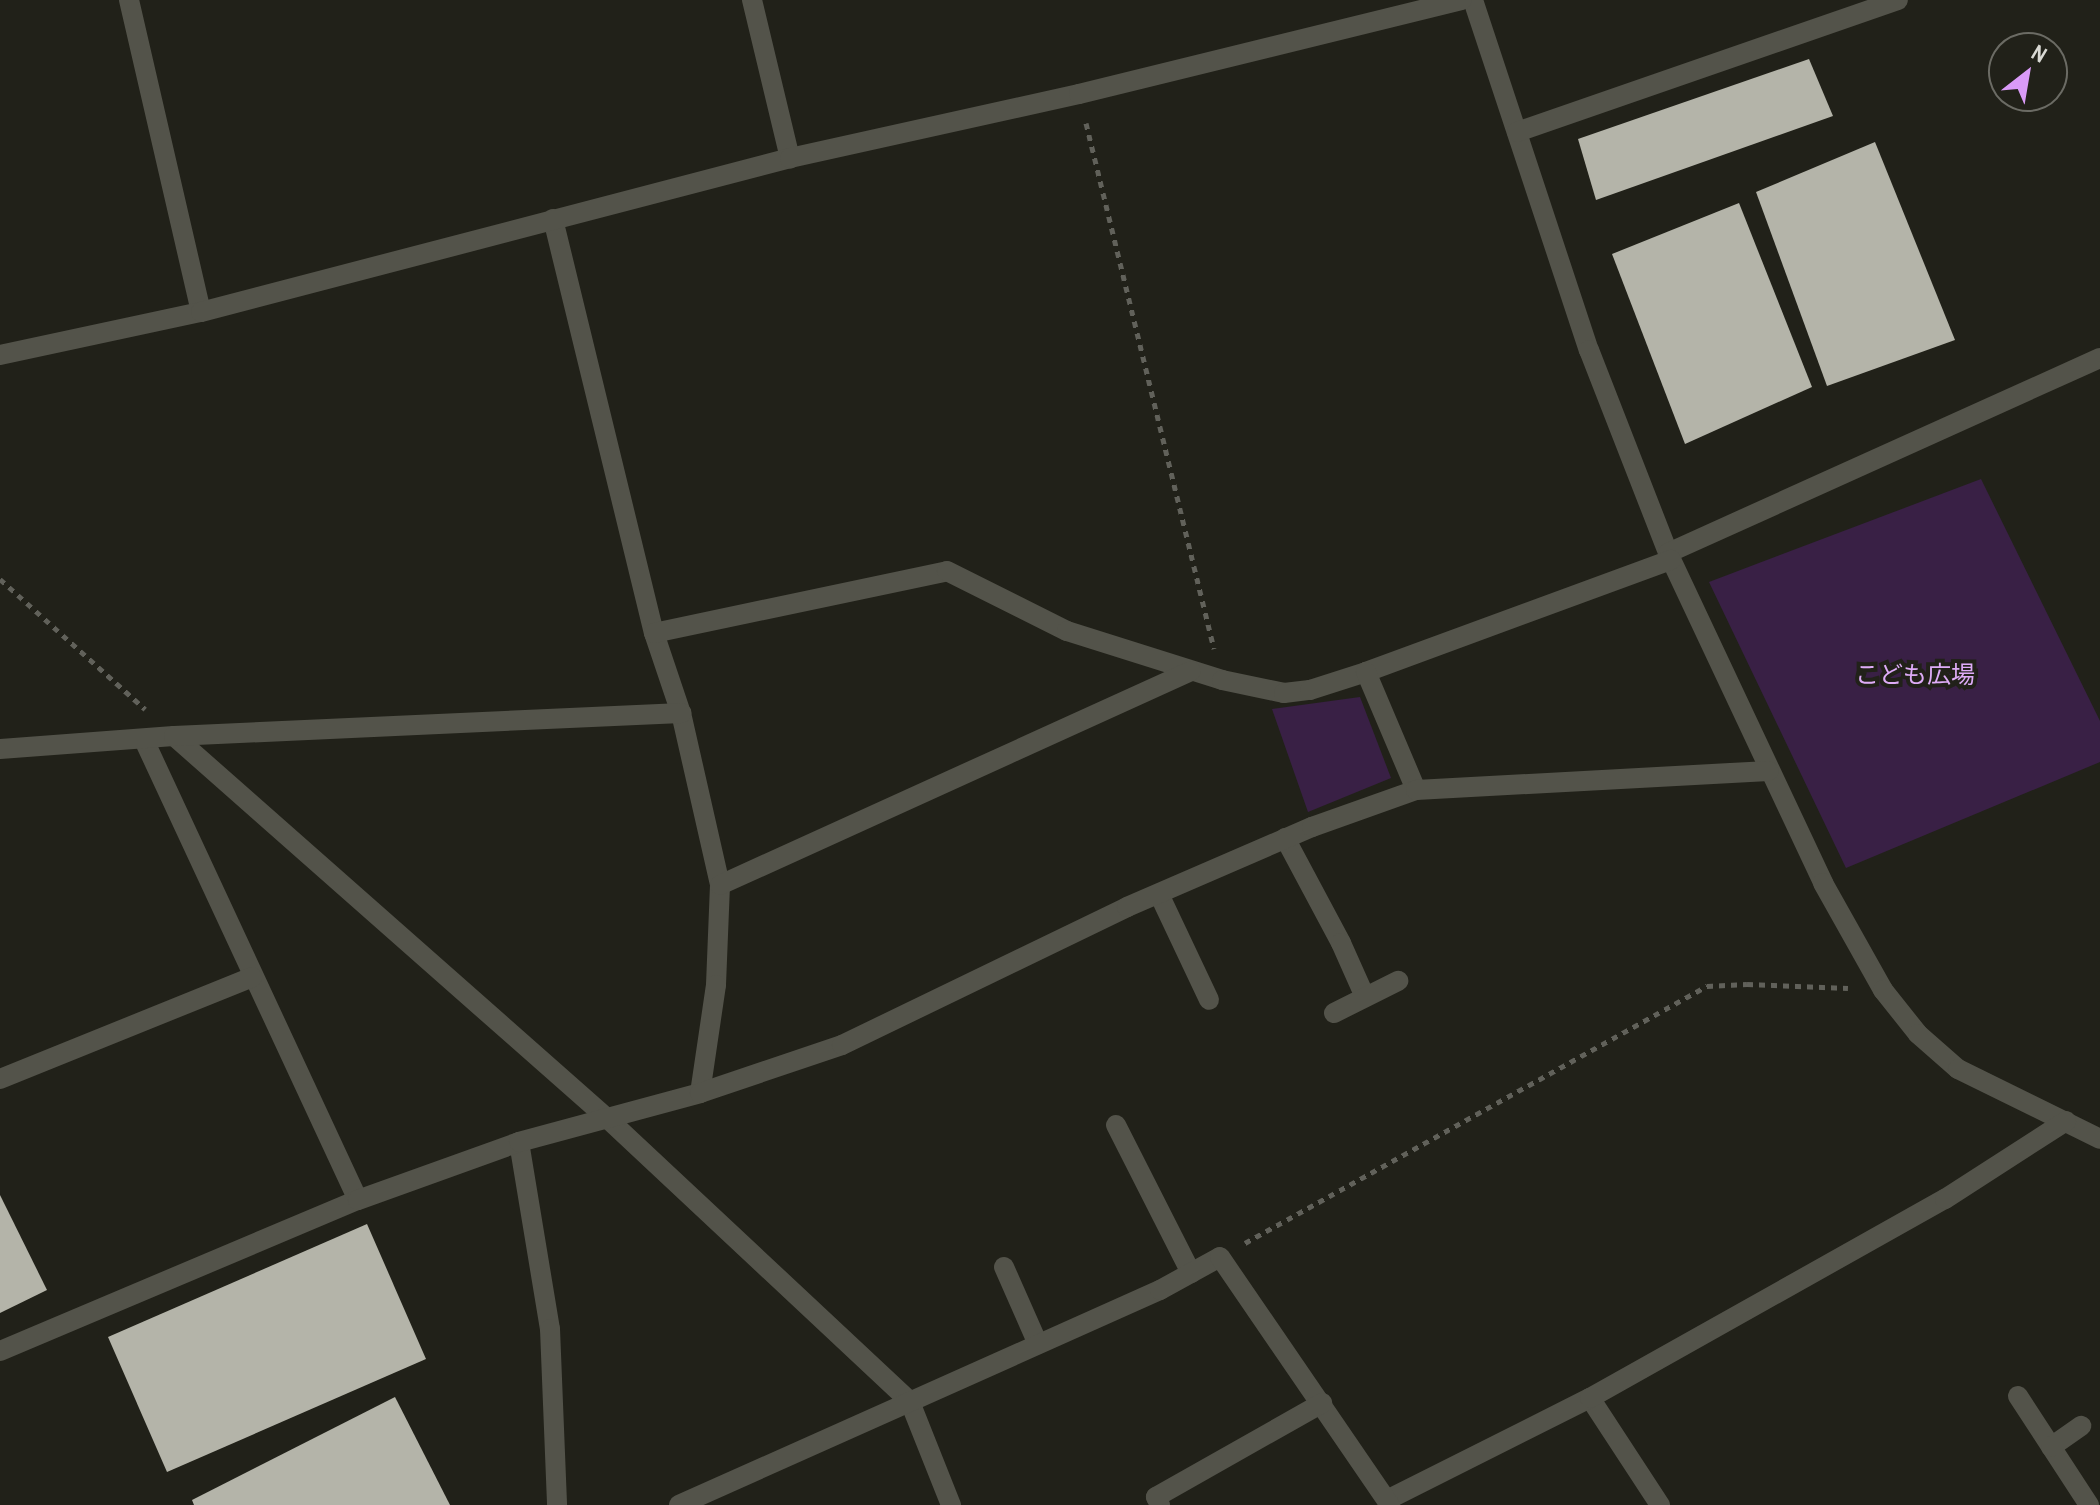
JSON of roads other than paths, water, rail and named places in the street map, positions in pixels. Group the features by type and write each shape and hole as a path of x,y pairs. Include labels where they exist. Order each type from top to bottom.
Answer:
{"street":[{"path":"129,0 201,312"},
{"path":"752,0 790,158"},
{"path":"0,355 201,312 790,158 1079,94 1462,0"},
{"path":"1473,0 1589,350 1670,556 1823,883 1883,990 1918,1034 1958,1069 2066,1121 2095,1130"},
{"path":"1517,132 1898,0"},
{"path":"553,219 654,633 681,713 720,885 716,985 700,1093"},
{"path":"654,633 947,571 1067,631 1222,680 1284,693 1310,690 1366,672 1670,556 2100,358"},
{"path":"720,885 1191,671"},
{"path":"1366,672 1416,790"},
{"path":"0,749 174,736 681,713"},
{"path":"174,736 608,1119 910,1402 951,1505"},
{"path":"144,740 358,1200"},
{"path":"0,1351 358,1200 519,1142 700,1093 842,1045 1159,894 1285,838 1416,790 1768,771"},
{"path":"1285,838 1341,943 1365,997"},
{"path":"1159,894 1209,1000"},
{"path":"0,1079 252,977"},
{"path":"1334,1013 1398,981"},
{"path":"692,1502 1220,1257 1388,1502 1590,1398 1945,1199 2066,1121"},
{"path":"1116,1125 1191,1273"},
{"path":"519,1142 550,1329 557,1505"},
{"path":"1004,1267 1038,1344"},
{"path":"2018,1396 2089,1505"},
{"path":"1590,1398 1660,1505"},
{"path":"1160,1505 1156,1497 1322,1403"},
{"path":"2051,1447 2081,1426"}],"park label":[{"name":"こども広場","path":"1915,675"}]}
